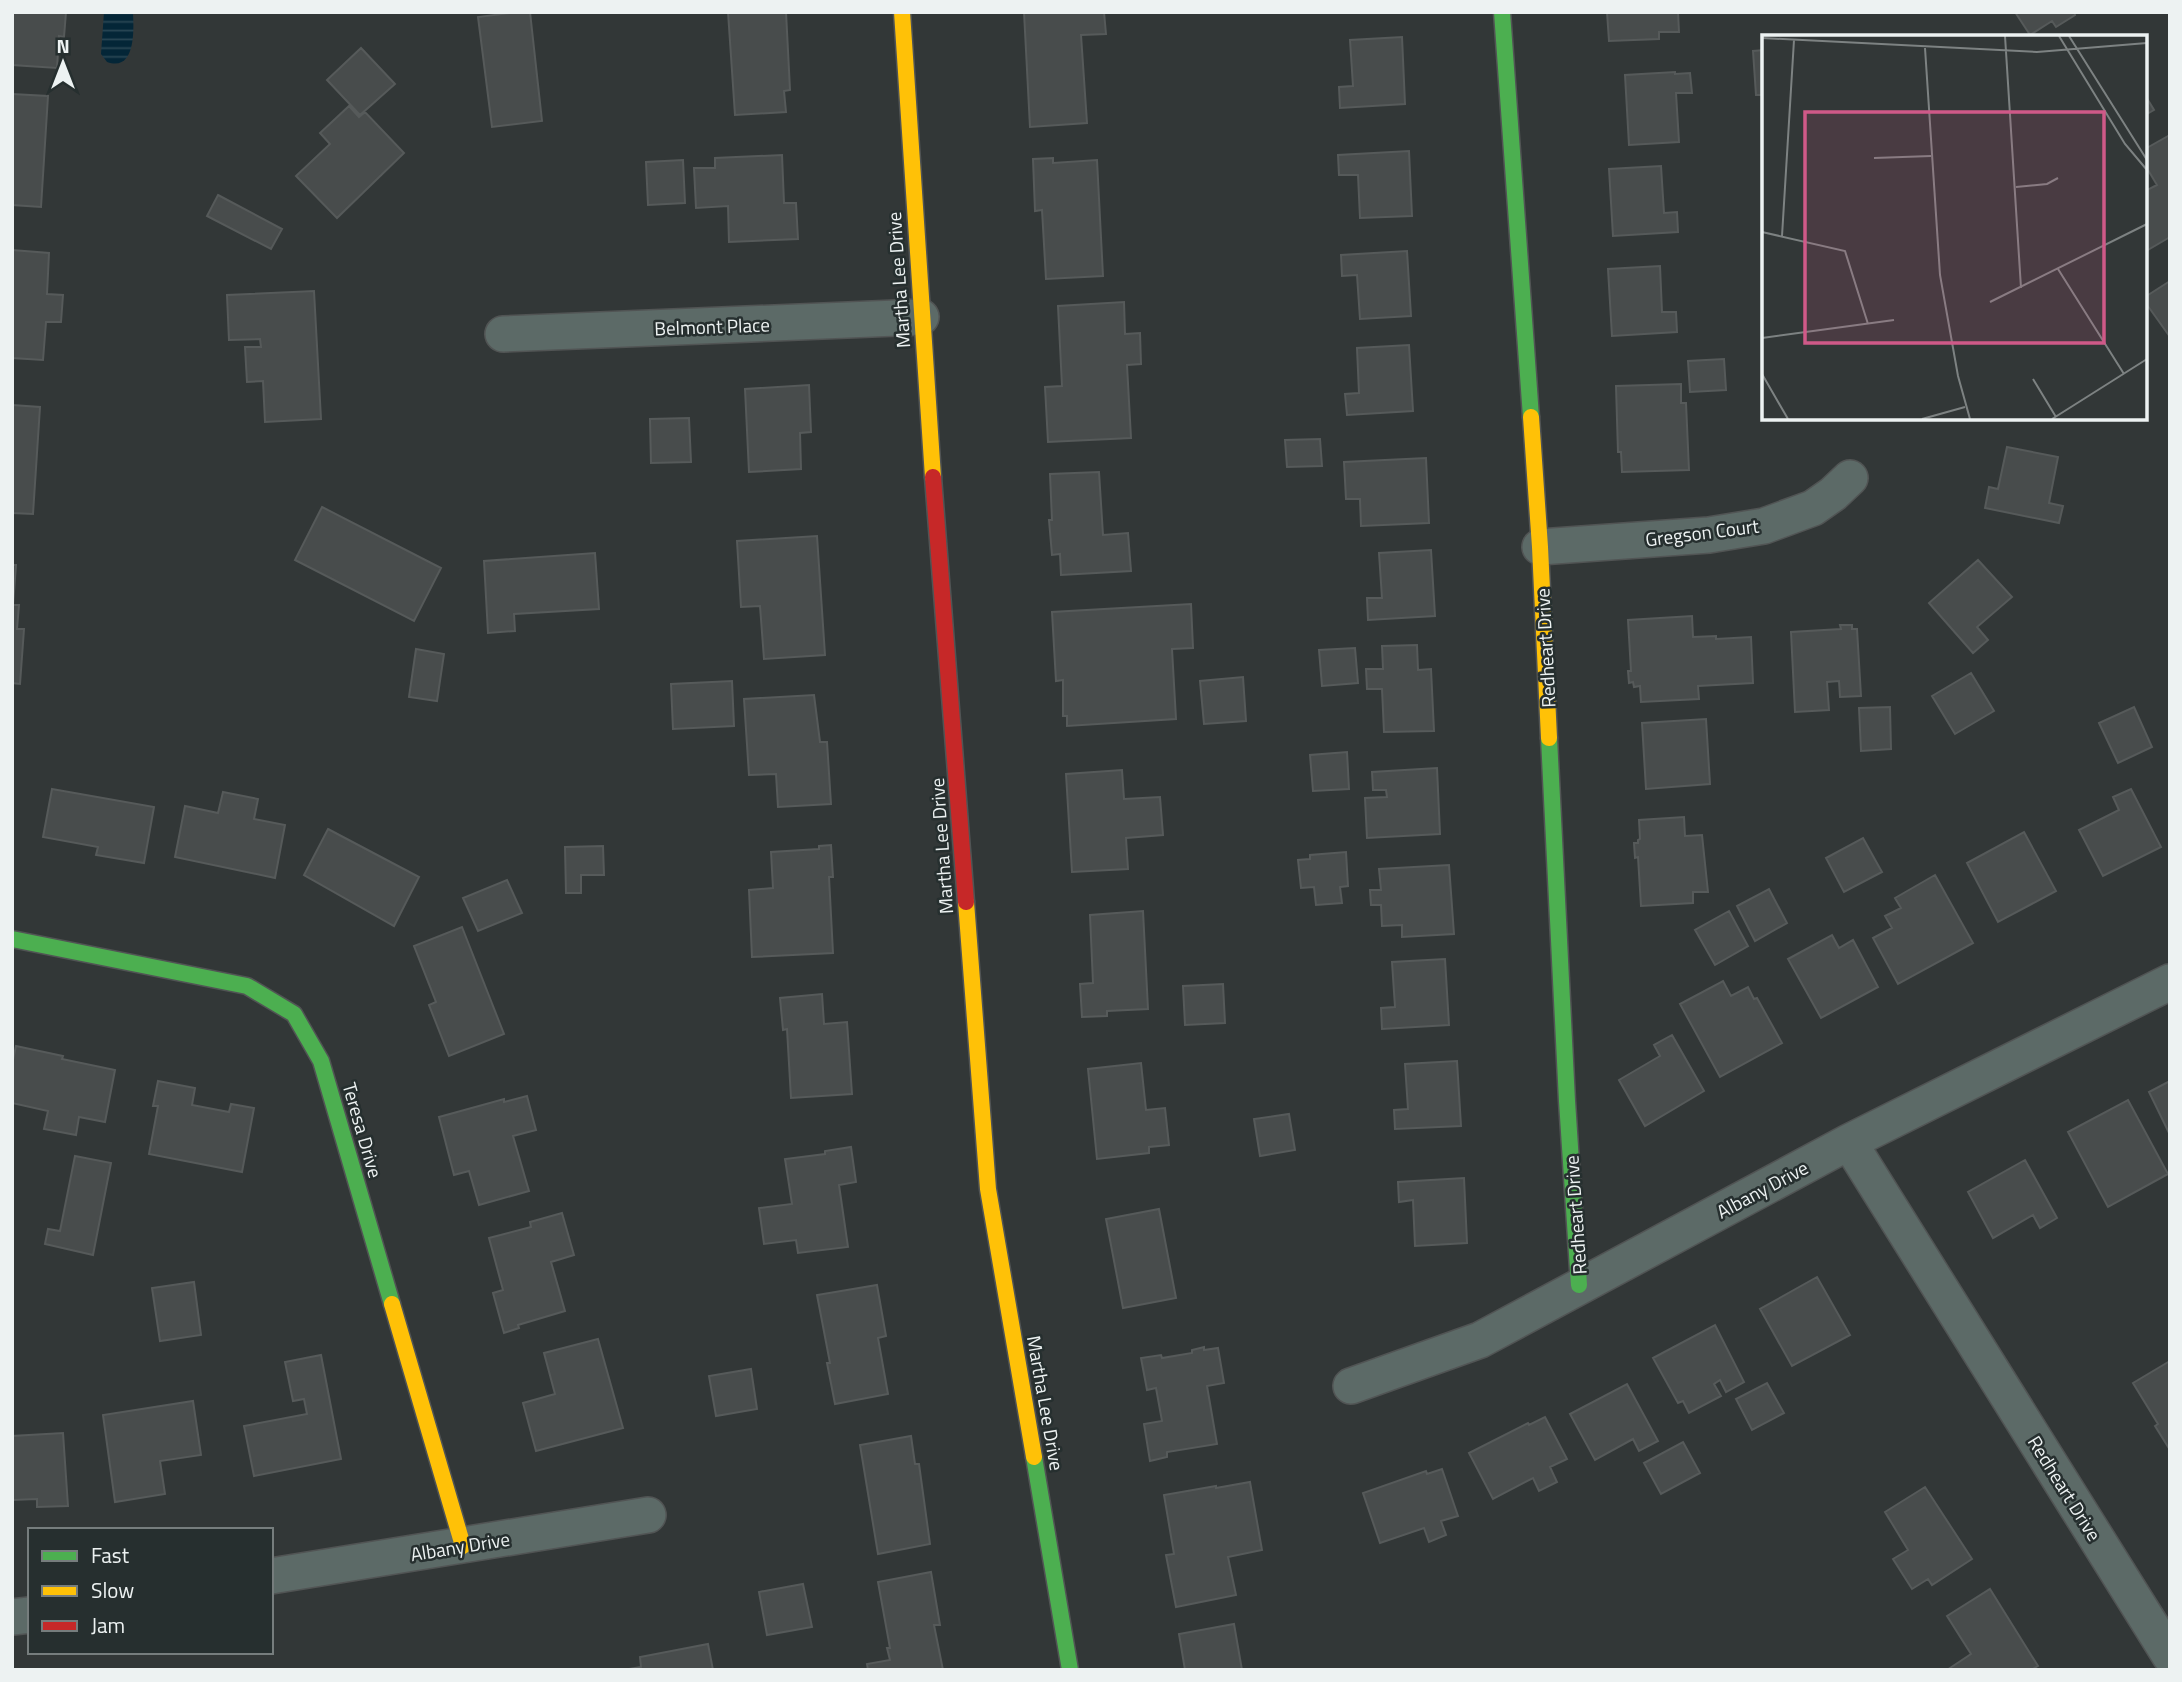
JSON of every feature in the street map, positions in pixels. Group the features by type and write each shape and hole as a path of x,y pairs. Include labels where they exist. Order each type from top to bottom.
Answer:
{"street":[{"name":"Martha Lee Drive","path":"902,12 921,317 988,1189 1070,1670"},
{"name":"Redheart Drive","path":"1502,12 1540,547 1567,1101 1579,1285"},
{"name":"Belmont Place","path":"503,334 921,317"},
{"name":"Gregson Court","path":"1540,547 1709,535 1764,526 1813,508 1850,478"},
{"name":"Teresa Drive","path":"12,939 247,986 294,1014 321,1061 463,1546"},
{"name":"Albany Drive","path":"1351,1386 1480,1340 1849,1142 2170,982"},
{"name":"Redheart Drive","path":"1849,1142 2170,1656"},
{"name":"Albany Drive","path":"273,1576 648,1515"}],"water":[{"path":"104,12 133,14 131,48 128,56 116,64 107,62 101,54"}],"building":[{"path":"12,12 66,12 64,37 59,36 57,68 12,65"},
{"path":"530,12 542,121 492,127 478,17"},
{"path":"728,12 786,12 790,90 784,91 786,112 735,115"},
{"path":"1024,12 1104,12 1106,34 1081,35 1087,123 1030,127"},
{"path":"1607,12 1678,12 1679,32 1659,32 1659,39 1609,41"},
{"path":"2015,12 2074,12 2075,15 2056,27 2052,21 2030,35"},
{"path":"1402,37 1405,104 1340,108 1339,87 1353,86 1350,40"},
{"path":"361,48 395,84 360,115 327,80"},
{"path":"1762,50 1762,95 1756,95 1753,51"},
{"path":"1690,73 1692,93 1676,93 1679,142 1629,145 1625,75"},
{"path":"12,94 48,96 41,207 12,205"},
{"path":"2147,98 2154,110 2147,114"},
{"path":"349,106 359,117 365,112 404,153 337,218 296,176 330,144 320,133"},
{"path":"2170,135 2170,237 2147,250 2147,190 2157,185 2147,168 2147,148"},
{"path":"1409,151 1412,216 1360,218 1358,175 1339,175 1338,155"},
{"path":"782,155 784,203 796,203 798,239 729,242 728,206 696,208 694,168 715,168 715,158"},
{"path":"1053,158 1053,163 1097,160 1103,276 1046,279 1042,210 1035,211 1033,159"},
{"path":"683,160 685,203 648,205 646,162"},
{"path":"1661,166 1664,213 1677,212 1678,232 1613,236 1609,169"},
{"path":"218,195 282,229 271,249 207,216"},
{"path":"12,250 49,253 47,294 63,295 61,322 46,322 43,360 12,358"},
{"path":"1407,251 1411,316 1360,319 1357,275 1342,276 1341,255"},
{"path":"1660,266 1662,312 1676,312 1677,332 1612,336 1608,269"},
{"path":"2170,281 2170,337 2147,305 2147,296"},
{"path":"314,291 321,419 265,422 263,381 247,382 245,347 261,347 260,339 229,340 227,295"},
{"path":"1124,302 1125,334 1140,333 1141,364 1127,365 1131,438 1048,442 1045,387 1062,386 1058,306"},
{"path":"1409,345 1413,411 1347,415 1345,394 1359,393 1357,348"},
{"path":"1724,359 1726,390 1690,392 1688,361"},
{"path":"1681,384 1681,403 1686,403 1689,470 1622,472 1621,452 1618,452 1616,386"},
{"path":"809,385 811,432 800,433 801,469 749,472 745,389"},
{"path":"12,405 40,407 33,514 12,513"},
{"path":"689,418 691,462 651,463 650,419"},
{"path":"1320,439 1322,466 1287,467 1285,440"},
{"path":"2007,447 2058,457 2049,503 2063,506 2059,523 1985,508 1989,487 1998,489"},
{"path":"1426,458 1429,523 1361,526 1360,499 1346,499 1344,462"},
{"path":"1099,472 1103,535 1128,533 1131,571 1061,575 1060,554 1052,555 1049,520 1052,520 1050,474"},
{"path":"322,507 441,568 414,621 295,560"},
{"path":"817,536 825,655 764,659 760,606 741,607 737,541"},
{"path":"1431,550 1435,616 1368,620 1367,598 1382,598 1379,553"},
{"path":"595,553 599,609 514,614 515,631 488,633 484,561"},
{"path":"1978,560 2012,597 1977,627 1988,640 1973,653 1929,603"},
{"path":"12,565 16,565 13,605 19,605 17,629 24,629 20,684 12,683"},
{"path":"1191,604 1193,648 1172,649 1176,719 1067,726 1067,716 1063,716 1063,680 1056,681 1052,612"},
{"path":"1692,616 1693,637 1751,637 1753,683 1698,686 1699,699 1641,702 1640,686 1634,687 1633,682 1629,683 1628,671 1631,671 1628,620"},
{"path":"1840,625 1852,625 1852,629 1857,629 1861,696 1840,697 1839,681 1827,682 1829,710 1795,712 1791,632 1841,629"},
{"path":"1417,645 1418,670 1431,669 1434,731 1384,732 1382,689 1367,689 1366,669 1383,669 1382,646"},
{"path":"1355,648 1358,683 1322,686 1319,650"},
{"path":"416,649 444,654 437,701 409,697"},
{"path":"1971,673 1994,711 1955,734 1932,696"},
{"path":"1243,677 1246,721 1204,724 1200,681"},
{"path":"732,681 734,726 673,729 671,684"},
{"path":"814,695 820,742 827,742 831,804 778,807 776,774 749,775 744,699"},
{"path":"1890,707 1891,749 1861,751 1859,708"},
{"path":"2134,707 2152,747 2118,763 2099,723"},
{"path":"1706,719 1710,784 1646,789 1642,723"},
{"path":"1347,752 1349,789 1313,791 1310,755"},
{"path":"1437,768 1440,834 1367,838 1365,798 1387,797 1386,790 1373,790 1372,772"},
{"path":"1122,770 1124,799 1160,797 1163,835 1126,838 1128,869 1072,872 1066,774"},
{"path":"52,789 154,807 144,863 96,855 98,847 43,837"},
{"path":"2131,789 2161,847 2103,876 2079,830 2119,810 2113,797"},
{"path":"223,792 258,799 254,819 285,825 275,878 175,857 185,806 218,813"},
{"path":"1684,817 1685,836 1702,835 1708,892 1693,892 1693,903 1641,906 1638,857 1635,858 1634,843 1638,843 1640,839 1639,820"},
{"path":"328,829 419,877 394,926 304,875"},
{"path":"2024,832 2056,891 1998,922 1967,863"},
{"path":"1863,838 1882,872 1844,892 1826,858"},
{"path":"831,845 833,877 829,877 833,953 752,957 749,890 773,888 771,852 819,849 819,846"},
{"path":"603,846 604,875 581,875 581,893 566,893 565,847"},
{"path":"1346,852 1348,886 1340,887 1342,903 1316,905 1314,887 1301,888 1298,860 1310,859 1310,855"},
{"path":"1449,865 1454,934 1402,937 1402,925 1382,926 1381,905 1371,905 1370,890 1381,890 1379,869"},
{"path":"1935,875 1973,943 1898,984 1873,938 1892,928 1885,916 1901,908 1895,898"},
{"path":"507,880 522,913 478,931 463,898"},
{"path":"1769,889 1787,923 1755,941 1737,906"},
{"path":"1143,911 1148,1009 1107,1011 1107,1016 1082,1017 1080,984 1093,983 1090,915"},
{"path":"1729,911 1748,946 1715,965 1695,930"},
{"path":"462,927 504,1034 449,1056 429,1005 436,1002 414,946"},
{"path":"1832,935 1839,948 1853,940 1878,987 1821,1018 1788,959"},
{"path":"1445,959 1449,1025 1382,1029 1381,1008 1395,1007 1392,962"},
{"path":"1723,981 1731,996 1748,987 1782,1043 1720,1077 1680,1004"},
{"path":"1223,984 1225,1023 1185,1025 1183,986"},
{"path":"822,994 824,1024 847,1022 852,1094 791,1098 787,1029 783,1030 780,998"},
{"path":"1672,1035 1704,1091 1645,1126 1619,1080 1660,1056 1654,1045"},
{"path":"16,1046 115,1070 105,1122 79,1117 76,1135 44,1129 48,1111 12,1103 12,1064"},
{"path":"1457,1061 1461,1126 1395,1129 1394,1110 1408,1109 1405,1064"},
{"path":"1141,1063 1146,1110 1165,1108 1169,1145 1149,1147 1149,1153 1097,1159 1088,1069"},
{"path":"158,1081 195,1088 192,1105 229,1112 231,1104 254,1108 242,1172 149,1154 158,1106 153,1106"},
{"path":"2170,1081 2170,1135 2149,1092"},
{"path":"527,1096 536,1130 513,1136 529,1191 479,1205 469,1171 454,1175 439,1117 504,1099 504,1102"},
{"path":"2128,1100 2168,1174 2108,1207 2068,1132"},
{"path":"1289,1114 1295,1150 1260,1156 1254,1119"},
{"path":"851,1147 856,1182 839,1185 848,1247 798,1253 796,1240 764,1244 759,1208 792,1204 785,1159 825,1154 825,1151"},
{"path":"75,1156 111,1163 93,1255 45,1244 48,1229 60,1231"},
{"path":"2025,1160 2057,1218 2040,1228 2033,1215 1993,1238 1968,1192"},
{"path":"1464,1178 1467,1243 1415,1246 1413,1200 1399,1202 1398,1182"},
{"path":"1159,1209 1176,1298 1123,1308 1106,1219"},
{"path":"562,1213 574,1255 551,1262 565,1311 518,1325 519,1328 504,1333 493,1293 503,1290 489,1238 531,1227 530,1222"},
{"path":"1817,1277 1850,1335 1792,1366 1760,1309"},
{"path":"194,1282 201,1335 160,1341 152,1288"},
{"path":"877,1285 886,1336 878,1338 888,1394 835,1404 817,1295"},
{"path":"1715,1325 1744,1382 1726,1392 1720,1380 1714,1384 1721,1396 1689,1413 1683,1401 1678,1403 1653,1358"},
{"path":"598,1339 623,1428 536,1451 523,1403 555,1394 544,1353"},
{"path":"1204,1347 1204,1350 1218,1348 1224,1383 1207,1386 1217,1444 1167,1452 1167,1457 1150,1461 1144,1424 1162,1421 1156,1388 1147,1390 1141,1358 1192,1353 1192,1350"},
{"path":"321,1355 341,1459 254,1476 244,1426 307,1414 304,1399 293,1401 285,1362"},
{"path":"2170,1361 2170,1450 2133,1383"},
{"path":"751,1369 757,1409 716,1416 709,1376"},
{"path":"1767,1383 1784,1413 1752,1430 1736,1399"},
{"path":"1627,1384 1658,1441 1639,1451 1633,1439 1595,1460 1570,1414"},
{"path":"193,1401 201,1455 160,1461 165,1494 115,1502 103,1415"},
{"path":"1545,1417 1567,1459 1550,1467 1557,1482 1539,1491 1533,1478 1493,1499 1469,1453"},
{"path":"63,1433 68,1506 37,1507 37,1499 12,1500 12,1436"},
{"path":"911,1436 915,1464 919,1464 930,1544 878,1554 860,1445"},
{"path":"1683,1442 1700,1473 1661,1494 1644,1463"},
{"path":"1442,1469 1458,1516 1441,1521 1446,1535 1429,1542 1424,1528 1380,1543 1363,1493 1426,1471 1427,1474"},
{"path":"1250,1482 1262,1550 1228,1557 1236,1595 1176,1607 1166,1555 1174,1554 1164,1495"},
{"path":"1925,1487 1972,1559 1932,1585 1928,1579 1912,1589 1893,1559 1908,1550 1885,1512"},
{"path":"931,1572 940,1625 934,1625 943,1670 868,1670 867,1664 890,1660 878,1582"},
{"path":"803,1584 812,1627 767,1635 759,1592"},
{"path":"1990,1589 2038,1666 2031,1670 1947,1670 1971,1654 1947,1616"},
{"path":"1234,1624 1242,1670 1185,1670 1179,1634"},
{"path":"708,1644 713,1670 623,1670 641,1667 640,1657"}],"traffic: fast":[{"path":"1502,12 1531,417"},
{"path":"1549,738 1579,1285"},
{"path":"12,939 247,986 294,1014 321,1061 392,1304"},
{"path":"1034,1457 1070,1670"}],"traffic: slow":[{"path":"902,12 933,477"},
{"path":"1531,417 1549,738"},
{"path":"966,902 988,1189 1034,1457"},
{"path":"392,1304 463,1546"}],"traffic: jam":[{"path":"933,477 966,902"}]}
